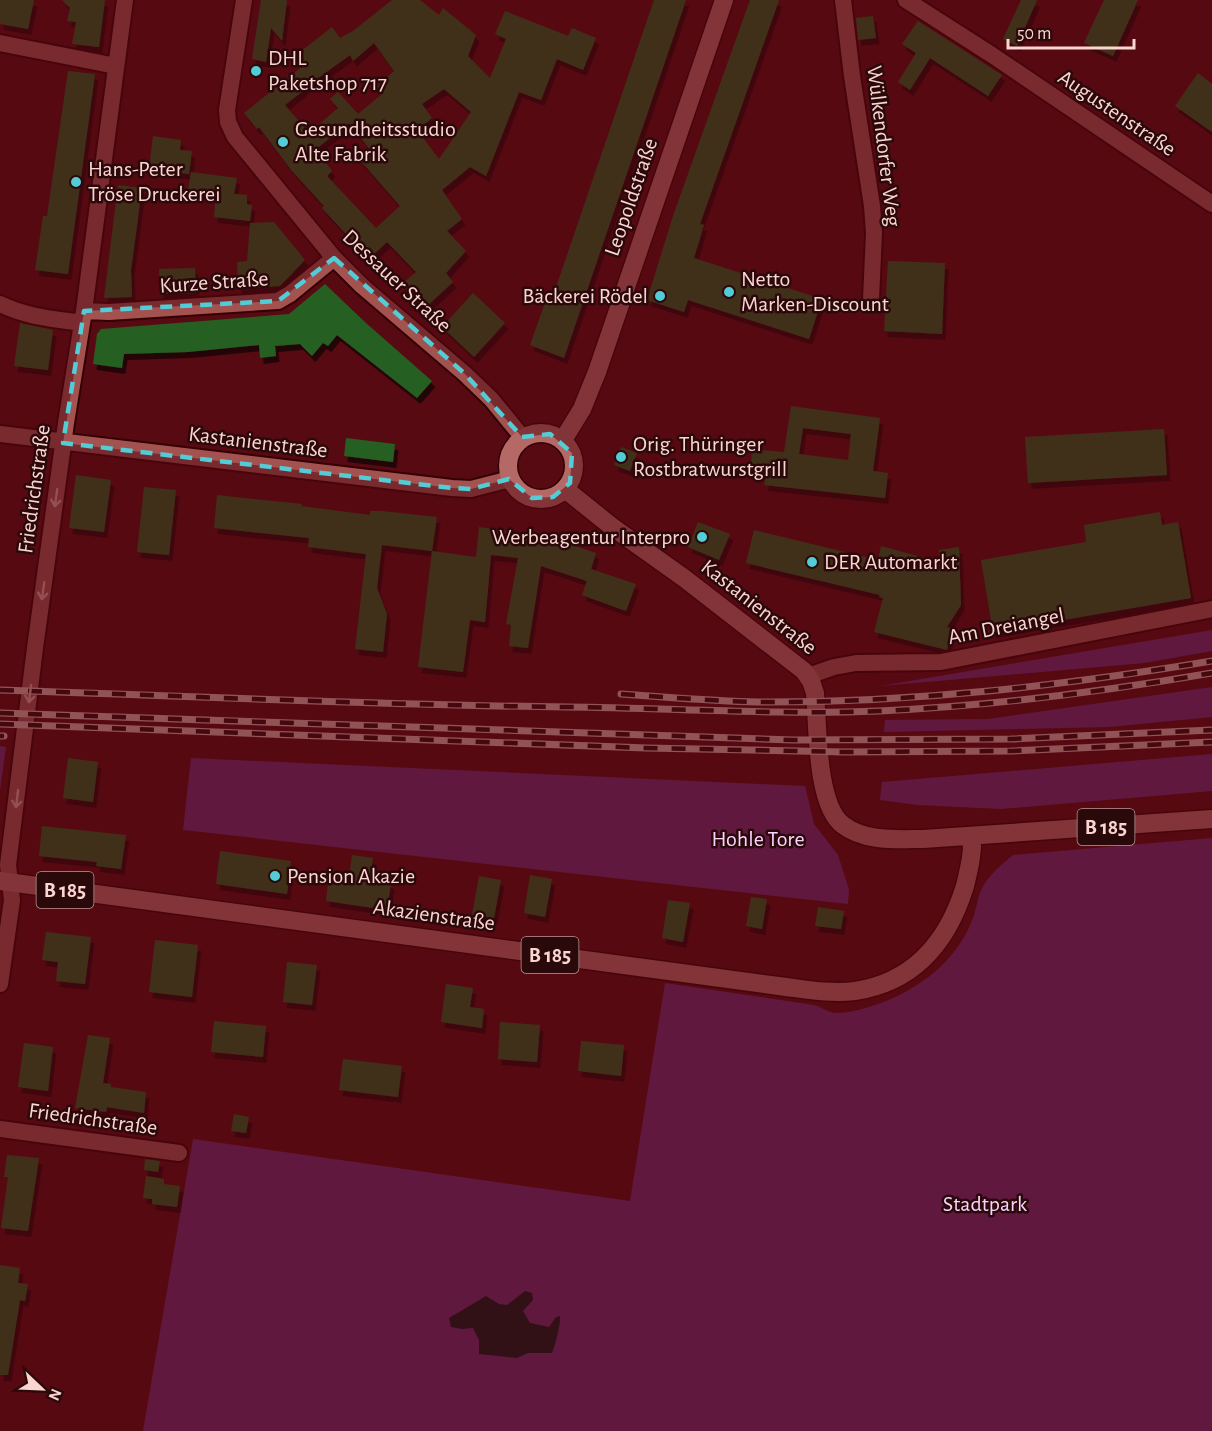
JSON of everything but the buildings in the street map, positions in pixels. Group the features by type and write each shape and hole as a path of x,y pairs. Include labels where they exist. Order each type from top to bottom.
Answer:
{"main road":[{"name":"Leopoldstraße","path":"563,440 582,410 593,382 724,0"},
{"path":"543,432 563,440 574,460 573,476 565,489 546,499 531,498 519,491 510,479 508,466 510,453 523,438 536,433 543,432"},
{"name":"Kastanienstraße","path":"565,489 610,526 684,578 790,658 808,676 815,693 825,795 836,819 855,832 876,838 916,839 972,836"},
{"name":"B 185","path":"972,836 1212,819"},
{"name":"Akazienstraße","path":"5,882 786,987 840,992 866,989 888,982 907,972 931,952 948,928 961,897 973,851 972,836"}],"street":[{"name":"Friedrichstraße","path":"0,984 12,900 5,882 63,442 83,317 125,0"},
{"name":"Dessauer Straße","path":"244,0 228,95 228,122 235,137 334,258 362,286 465,374 523,438"},
{"name":"Wülkendorfer Weg","path":"843,0 852,75 869,172 874,233 871,299"},
{"name":"Augustenstraße","path":"906,0 992,55 1212,204"},
{"path":"0,43 116,66"},
{"name":"Kurze Straße","path":"0,304 35,317 83,317 109,312 278,301 334,258"},
{"name":"Kastanienstraße","path":"0,434 452,488 471,489 510,479"},
{"name":"Am Dreiangel","path":"808,676 834,667 856,663 941,662 1212,609"},
{"name":"Friedrichstraße","path":"0,1129 179,1153"}],"highlighted area":[{"path":"334,258 465,374 522,437 550,434 572,453 570,483 553,497 532,498 509,479 471,489 452,488 63,443 84,311 278,301"}],"green space":[{"path":"1212,630 1212,651 1144,663 880,686"},
{"path":"1212,687 1212,717 1109,727 884,732 885,720 988,719"},
{"path":"0,746 6,747 0,790"},
{"path":"1212,754 1212,791 1001,809 918,805 880,800 882,782"},
{"name":"Hohle Tore","path":"191,758 805,786 814,824 838,855 849,890 848,904 183,830"},
{"name":"Stadtpark","path":"1212,838 1212,1431 143,1431 193,1139 630,1201 665,983 814,1005 833,1013 864,1008 909,990 946,962 956,950 973,919 980,892 985,883 1013,855"}],"water":[{"path":"525,1291 532,1293 533,1300 523,1311 530,1323 549,1327 556,1317 560,1316 558,1334 552,1353 528,1353 517,1358 479,1354 479,1340 473,1328 451,1327 449,1318 486,1296 499,1304 507,1305"}],"railway":[{"path":"621,694 758,702 872,700 1042,685 1212,661"},
{"path":"0,690 425,704 840,712 921,709 1004,702 1212,673"},
{"path":"0,713 793,740 1011,739 1212,730"},
{"path":"0,724 646,748 845,752 1011,751 1212,742"}],"place":[{"name":"DHL Paketshop 717","path":"256,71"},
{"name":"Gesundheitsstudio Alte Fabrik","path":"283,142"},
{"name":"Hans-Peter Tröse Druckerei","path":"76,182"},
{"name":"Netto Marken-Discount","path":"729,292"},
{"name":"Bäckerei Rödel","path":"660,296"},
{"name":"Orig. Thüringer Rostbratwurstgrill","path":"621,457"},
{"name":"Werbeagentur Interpro","path":"702,537"},
{"name":"DER Automarkt","path":"812,562"},
{"name":"Pension Akazie","path":"275,876"}]}
